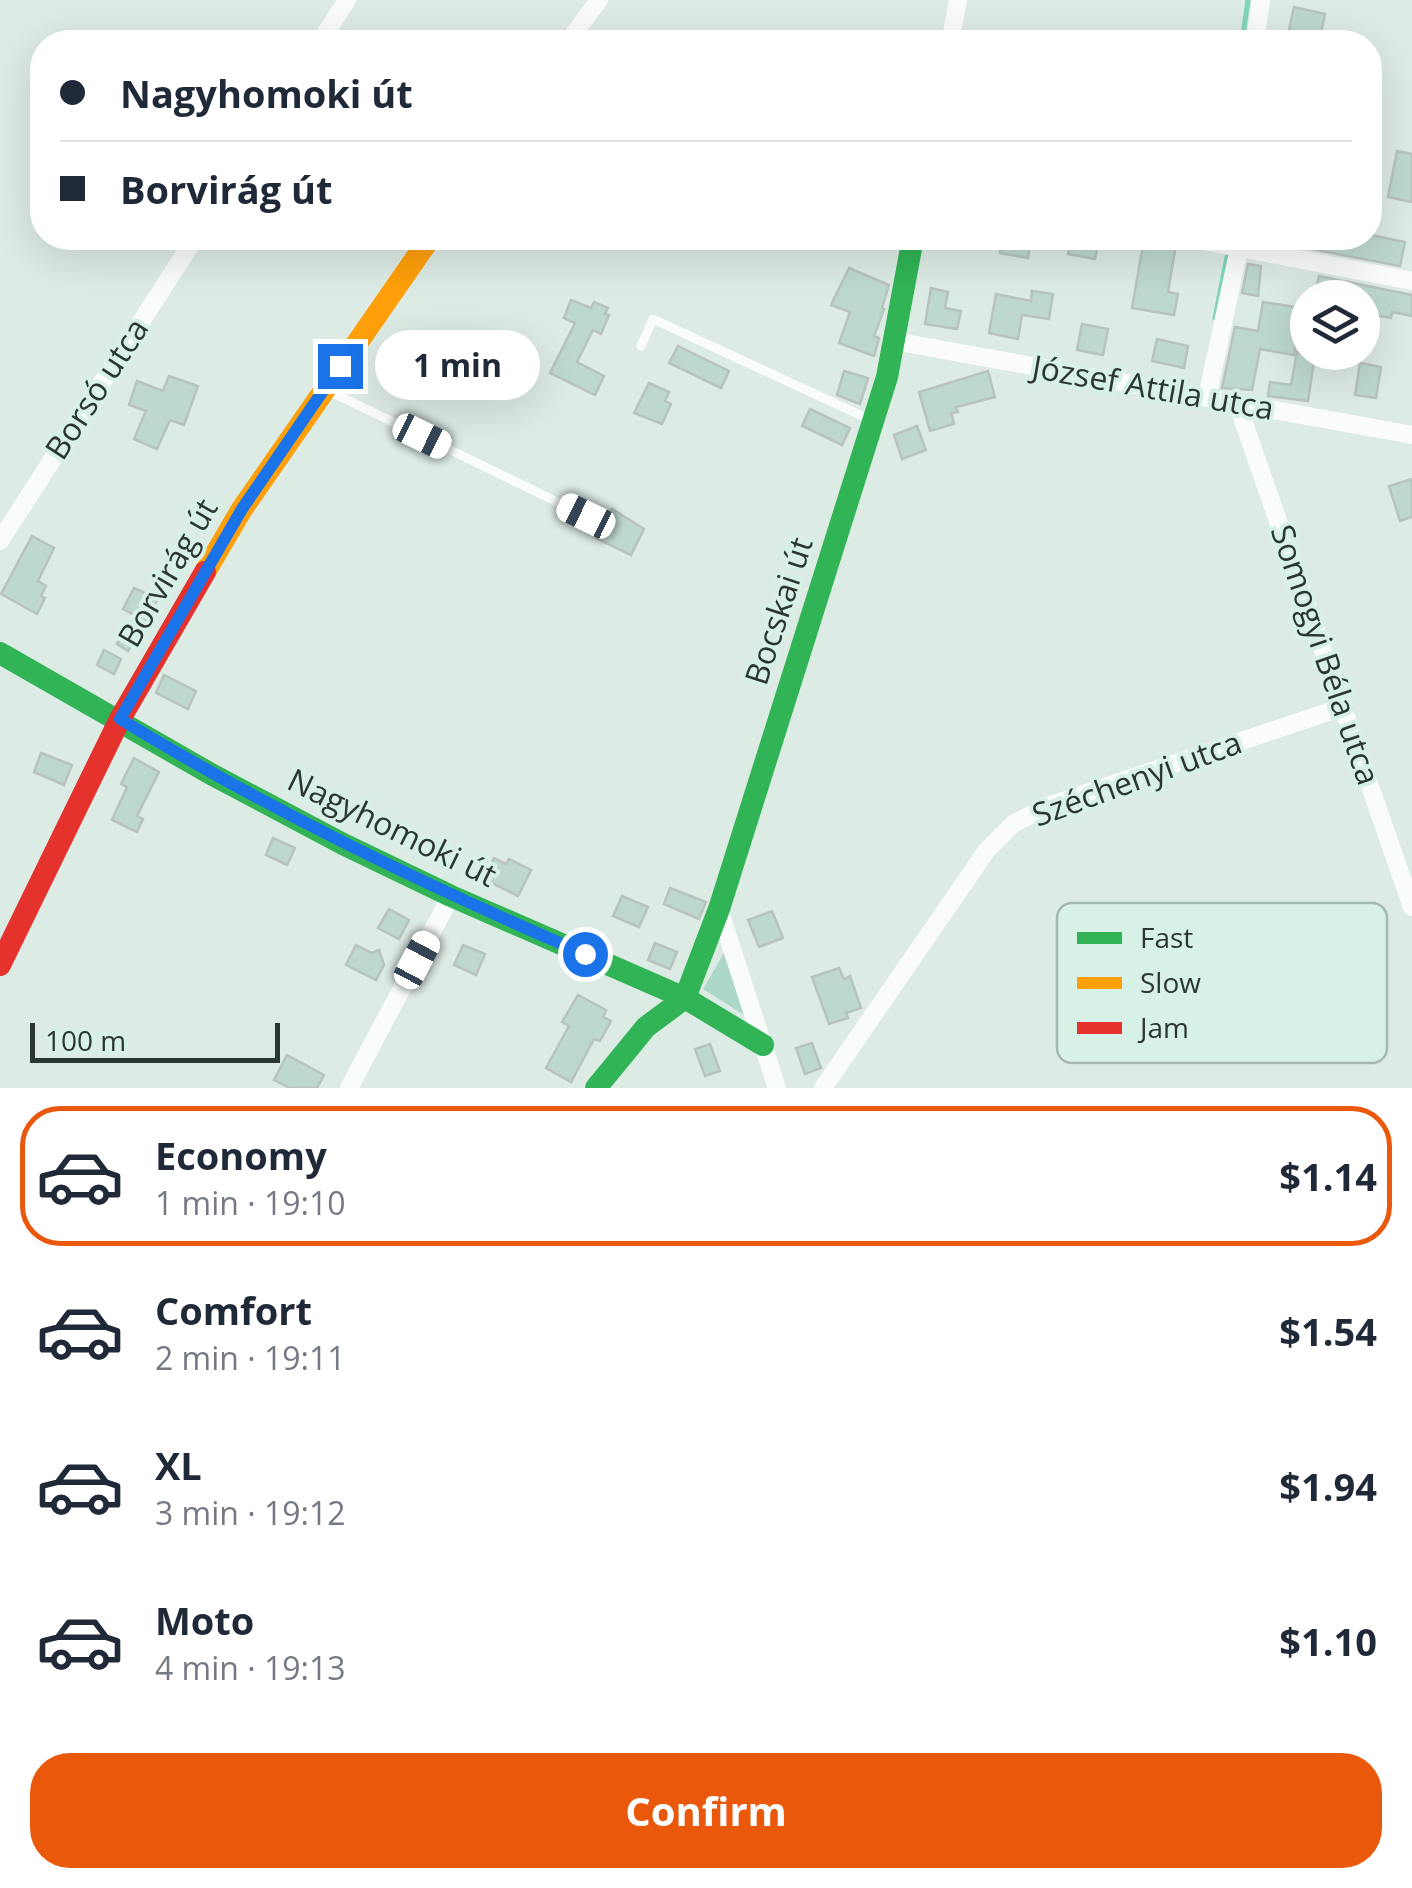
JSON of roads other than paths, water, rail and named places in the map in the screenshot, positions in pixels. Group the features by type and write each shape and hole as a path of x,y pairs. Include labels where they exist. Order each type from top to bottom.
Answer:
{"street":[{"path":"328,30 347,0"},
{"path":"577,30 598,0"},
{"path":"952,30 958,0"},
{"path":"1257,30 1261,0"},
{"name":"Borsó utca","path":"0,542 187,250"},
{"name":"Borvirág út","path":"0,965 120,719 242,509 422,250"},
{"name":"Bocskai út","path":"685,998 719,909 873,421 894,342 911,250"},
{"path":"1206,398 1231,250"},
{"path":"1264,250 1412,282"},
{"name":"József Attila utca","path":"894,342 1412,435"},
{"name":"Somogyi Béla utca","path":"1237,403 1412,907"},
{"name":"Nagyhomoki út","path":"0,654 343,844 451,896 685,998 763,1046"},
{"name":"Széchenyi utca","path":"823,1088 987,850 1013,824 1048,806 1343,708"},
{"path":"349,1088 451,896"},
{"path":"719,909 777,1088"},
{"path":"596,1088 646,1027 685,998"}],"lane":[{"path":"641,346 653,319 873,421"},
{"path":"324,389 586,516"}],"waterway":[{"path":"1244,30 1248,0"},
{"path":"1215,318 1227,257"}]}
